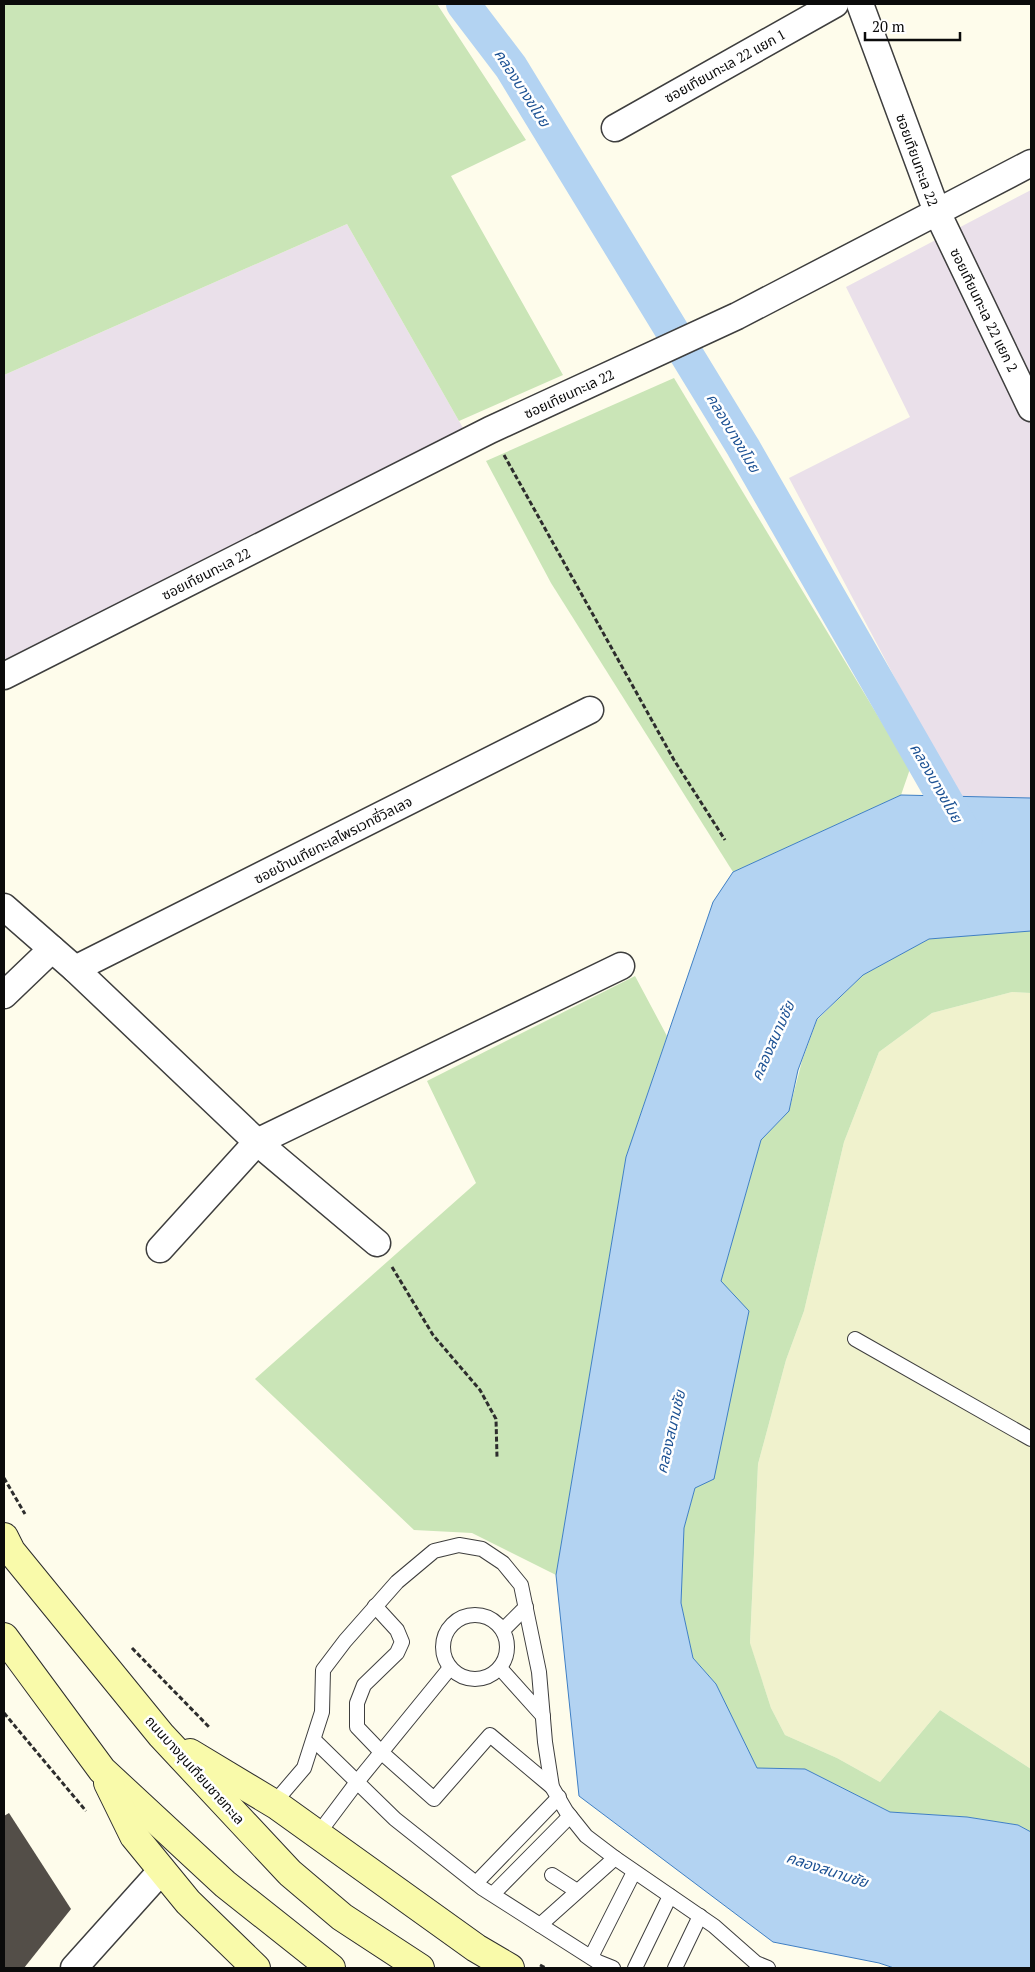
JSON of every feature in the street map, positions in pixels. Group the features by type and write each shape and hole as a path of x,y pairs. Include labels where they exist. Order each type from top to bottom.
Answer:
{"main road":[{"name":"ถนนบางขุนเทียนชายทะเล","path":"4,1538 11,1550 161,1735 290,1873 342,1917 420,1968"},
{"path":"4,1636 102,1770 134,1836 188,1902 256,1968"},
{"path":"161,1735 274,1803 476,1948 510,1968"},
{"path":"102,1770 225,1884 325,1964"}],"street":[{"name":"ซอยเทียนทะเล 22 แยก 1","path":"615,128 835,4"},
{"name":"ซอยเทียนทะเล 22","path":"4,676 490,430 737,316 937,212 860,4"},
{"path":"937,212 1031,162"},
{"name":"ซอยเทียนทะเล 22 แยก 2","path":"937,212 1031,408"},
{"name":"ซอยบ้านเทียทะเลไพรเวทซี่วิลเลจ","path":"75,969 590,710"},
{"path":"4,907 75,969 257,1142 378,1243"},
{"path":"4,995 52,949"},
{"path":"160,1249 257,1142 621,966"},
{"path":"74,1968 162,1870"}],"lane":[{"path":"855,1339 1031,1439"},
{"path":"274,1803 304,1768 322,1712 323,1670 345,1641 397,1582 434,1551 459,1546 482,1549 503,1563 521,1585 540,1672 543,1716 556,1792"},
{"path":"375,1606 397,1630 402,1642 398,1653 364,1685 356,1703 357,1727 381,1752 434,1799 490,1735 556,1792 570,1816 586,1836 634,1872 714,1926 756,1963 768,1968"},
{"path":"504,1630 526,1607"},
{"path":"467,1616 488,1617 504,1630 508,1650 500,1668 491,1676 475,1680 459,1675 450,1668 444,1659 442,1648 444,1636 450,1626 458,1620 467,1616"},
{"path":"318,1834 357,1782 450,1668"},
{"path":"500,1668 543,1716"},
{"path":"314,1740 394,1819 476,1883 591,1957 613,1968"},
{"path":"476,1883 556,1792"},
{"path":"492,1894 570,1816"},
{"path":"540,1925 615,1858"},
{"path":"591,1957 634,1872"},
{"path":"552,1875 577,1892"},
{"path":"635,1968 670,1896"},
{"path":"675,1968 700,1916"}],"path":[{"path":"490,430 674,760 725,840"},
{"path":"378,1243 433,1334 480,1390 496,1419 497,1457"},
{"path":"4,1478 28,1519"},
{"path":"127,1643 213,1731"},
{"path":"538,1964 546,1968"}],"shaded area":[{"path":"1031,190 1031,798 958,797 789,478 910,417 846,287"},
{"path":"347,224 467,435 4,666 4,375"}],"green space":[{"path":"4,4 437,4 526,140 451,176 563,375 459,421 347,224 4,375"},
{"path":"674,378 910,769 901,795 733,872 551,583 486,461"},
{"path":"1031,931 1031,993 1012,992 932,1013 879,1052 844,1142 804,1311 786,1360 758,1464 750,1643 771,1708 785,1735 837,1758 880,1782 940,1710 1031,1769 1031,1832 1018,1825 967,1817 890,1812 805,1769 757,1768 716,1684 693,1658 681,1603 684,1528 695,1488 721,1281 761,1140 789,1111 802,1061 817,1020 863,975 929,939"},
{"path":"635,976 667,1036 626,1157 556,1575 472,1533 414,1530 255,1379 476,1183 427,1081"},
{"path":"1012,992 1031,993 1031,1769 940,1710 880,1782 837,1758 785,1735 771,1708 750,1644 758,1464 786,1360 804,1311 844,1142 879,1052 932,1013"}],"water":[{"name":"คลองสนามชัย","path":"901,795 1031,798 1031,931 929,939 863,975 817,1019 798,1070 789,1111 761,1140 721,1281 749,1311 714,1479 695,1488 684,1528 681,1603 693,1658 716,1684 757,1768 805,1769 890,1812 967,1817 1018,1825 1031,1832 1031,1968 894,1968 879,1963 773,1942 579,1796 556,1575 626,1157 713,902 733,872"}],"building":[{"path":"9,1813 71,1909 24,1968 4,1968 4,1816"}],"waterway":[{"name":"คลองบางขโมย","path":"463,4 511,67 743,447 966,836"}]}
